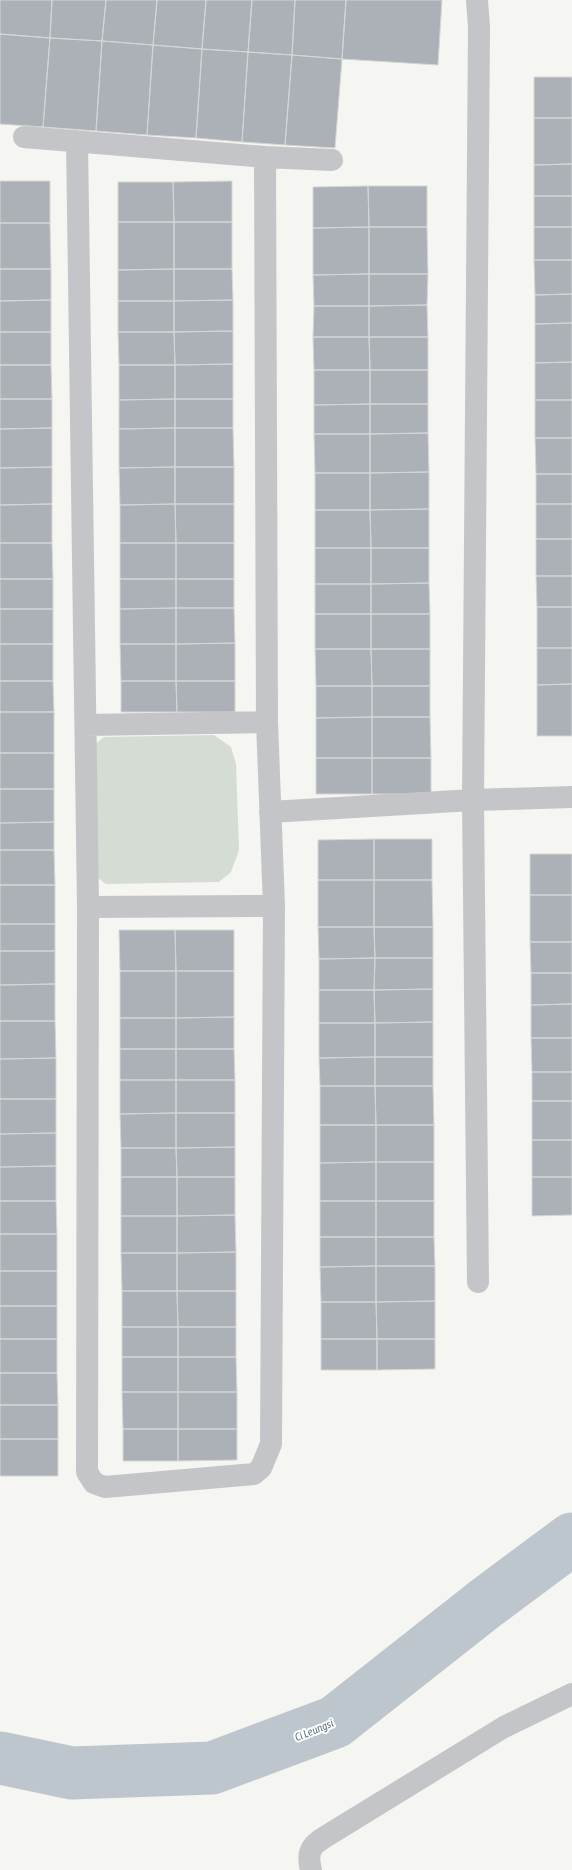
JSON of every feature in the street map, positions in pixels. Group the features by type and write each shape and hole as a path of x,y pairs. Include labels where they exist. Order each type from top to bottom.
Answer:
{"street":[{"path":"477,0 479,27 473,800 478,1282"},
{"path":"24,137 266,157 332,160"},
{"path":"77,141 88,907 87,1472 94,1483 105,1487 254,1474 261,1468 267,1456 271,1436 274,906 267,722 266,157"},
{"path":"86,725 267,722"},
{"path":"270,812 473,800 572,797"},
{"path":"88,907 274,906"},
{"path":"311,1870 308,1858 310,1850 321,1840 504,1727 572,1694"}],"shaded area":[{"path":"214,735 231,747 236,764 239,850 231,872 219,882 106,884 90,872 90,748 104,737"}],"building":[{"path":"0,0 52,0 50,38 0,34"},
{"path":"52,0 106,0 102,41 50,38"},
{"path":"106,0 157,0 153,45 102,41"},
{"path":"157,0 206,0 202,49 153,45"},
{"path":"206,0 252,0 248,52 202,49"},
{"path":"252,0 295,0 292,55 248,52"},
{"path":"295,0 346,0 342,59 292,55"},
{"path":"346,0 442,0 438,65 342,59"},
{"path":"0,34 50,38 43,127 0,124"},
{"path":"50,38 102,41 96,131 43,127"},
{"path":"102,41 153,45 147,135 96,131"},
{"path":"153,45 202,49 196,138 147,135"},
{"path":"202,49 248,52 242,142 196,138"},
{"path":"248,52 292,55 285,145 242,142"},
{"path":"292,55 342,59 335,148 285,145"},
{"path":"534,77 572,77 572,118 534,118"},
{"path":"534,118 572,118 572,164 534,165"},
{"path":"572,164 572,196 534,196 534,165"},
{"path":"0,181 50,181 50,223 0,223"},
{"path":"232,181 232,222 174,222 173,182"},
{"path":"118,182 173,182 174,222 118,222"},
{"path":"368,186 369,227 313,228 313,187"},
{"path":"368,186 427,186 427,227 369,227"},
{"path":"534,196 572,196 572,227 534,227"},
{"path":"118,222 174,222 174,269 118,270"},
{"path":"174,222 232,222 232,269 174,269"},
{"path":"0,223 50,223 51,269 0,269"},
{"path":"369,227 369,274 313,275 313,228"},
{"path":"369,227 427,227 428,274 369,274"},
{"path":"534,227 572,227 572,260 534,260"},
{"path":"534,260 572,260 572,294 535,295"},
{"path":"0,269 51,269 51,300 0,301"},
{"path":"174,269 174,301 118,301 118,270"},
{"path":"174,269 232,269 233,300 174,301"},
{"path":"369,274 369,306 314,306 313,275"},
{"path":"369,274 428,274 427,305 369,306"},
{"path":"572,294 572,323 535,324 535,295"},
{"path":"51,300 51,332 0,332 0,301"},
{"path":"233,300 233,331 174,332 174,301"},
{"path":"118,301 174,301 174,332 118,332"},
{"path":"427,305 428,337 369,337 369,306"},
{"path":"314,306 369,306 369,337 313,337"},
{"path":"572,323 572,362 535,363 535,324"},
{"path":"233,331 233,364 175,365 174,332"},
{"path":"0,332 51,332 51,365 0,365"},
{"path":"118,332 174,332 175,365 119,365"},
{"path":"313,337 369,337 370,370 314,370"},
{"path":"369,337 428,337 428,370 370,370"},
{"path":"572,362 572,400 535,400 535,363"},
{"path":"233,364 233,399 175,399 175,365"},
{"path":"0,365 51,365 52,399 0,399"},
{"path":"119,365 175,365 175,399 119,400"},
{"path":"314,370 370,370 370,404 314,405"},
{"path":"370,370 428,370 428,404 370,404"},
{"path":"0,399 52,399 52,428 0,429"},
{"path":"175,399 175,428 119,429 119,400"},
{"path":"175,399 233,399 233,428 175,428"},
{"path":"535,400 572,400 572,438 535,438"},
{"path":"370,404 370,434 314,434 314,405"},
{"path":"370,404 428,404 428,433 370,434"},
{"path":"52,428 52,467 0,468 0,429"},
{"path":"175,428 175,467 119,468 119,429"},
{"path":"175,428 233,428 234,467 175,467"},
{"path":"428,433 429,472 370,473 370,434"},
{"path":"314,434 370,434 370,473 315,473"},
{"path":"535,438 572,438 572,474 536,474"},
{"path":"52,467 52,504 0,505 0,468"},
{"path":"175,467 175,504 120,505 119,468"},
{"path":"175,467 234,467 234,504 175,504"},
{"path":"429,472 429,509 370,510 370,473"},
{"path":"315,473 370,473 370,510 315,510"},
{"path":"536,474 572,474 572,504 536,504"},
{"path":"52,504 52,543 0,543 0,505"},
{"path":"175,504 176,543 120,543 120,505"},
{"path":"175,504 234,504 234,543 176,543"},
{"path":"536,504 572,504 572,539 536,539"},
{"path":"429,509 429,548 371,548 370,510"},
{"path":"315,510 370,510 371,548 315,548"},
{"path":"536,539 572,539 572,576 536,576"},
{"path":"0,543 52,543 53,579 0,579"},
{"path":"120,543 176,543 176,579 120,579"},
{"path":"176,543 234,543 234,579 176,579"},
{"path":"315,548 371,548 371,584 315,584"},
{"path":"371,548 429,548 429,583 371,584"},
{"path":"536,576 572,576 572,607 537,607"},
{"path":"0,579 53,579 53,609 0,609"},
{"path":"120,579 176,579 176,608 120,609"},
{"path":"176,579 234,579 234,608 176,608"},
{"path":"429,583 430,614 371,614 371,584"},
{"path":"315,584 371,584 371,614 315,614"},
{"path":"537,607 572,607 572,648 537,648"},
{"path":"176,608 176,644 120,644 120,609"},
{"path":"176,608 234,608 235,643 176,644"},
{"path":"0,609 53,609 53,644 0,644"},
{"path":"315,614 371,614 371,649 315,649"},
{"path":"371,614 430,614 430,649 371,649"},
{"path":"235,643 235,681 176,681 176,644"},
{"path":"0,644 53,644 53,681 0,681"},
{"path":"120,644 176,644 176,681 121,681"},
{"path":"537,648 572,648 572,684 537,685"},
{"path":"315,649 371,649 372,686 316,686"},
{"path":"371,649 430,649 430,686 372,686"},
{"path":"0,681 53,681 54,712 0,712"},
{"path":"121,681 176,681 177,712 121,712"},
{"path":"176,681 235,681 235,712 177,712"},
{"path":"572,684 572,736 537,736 537,685"},
{"path":"316,686 372,686 372,717 316,718"},
{"path":"372,686 430,686 430,717 372,717"},
{"path":"0,712 54,712 54,753 0,753"},
{"path":"372,717 430,717 431,758 372,758"},
{"path":"372,717 372,758 316,758 316,718"},
{"path":"0,753 54,753 54,789 0,789"},
{"path":"316,758 372,758 372,794 316,794"},
{"path":"372,758 431,758 431,794 372,794"},
{"path":"0,789 54,789 54,822 0,823"},
{"path":"54,822 54,850 0,850 0,823"},
{"path":"374,839 374,880 318,880 318,840"},
{"path":"374,839 432,839 432,880 374,880"},
{"path":"0,850 54,850 55,885 0,885"},
{"path":"530,854 572,854 572,895 530,895"},
{"path":"318,880 374,880 374,927 318,927"},
{"path":"374,880 432,880 433,927 374,927"},
{"path":"0,885 55,885 55,924 0,924"},
{"path":"530,895 572,895 572,942 530,942"},
{"path":"0,924 55,924 55,951 0,951"},
{"path":"318,927 374,927 375,958 319,959"},
{"path":"374,927 433,927 433,958 375,958"},
{"path":"119,930 175,930 176,971 120,971"},
{"path":"175,930 234,930 234,971 176,971"},
{"path":"530,942 572,942 572,973 531,973"},
{"path":"0,951 55,951 55,984 0,985"},
{"path":"375,958 374,990 319,990 319,959"},
{"path":"375,958 433,958 433,989 374,990"},
{"path":"120,971 176,971 176,1018 120,1018"},
{"path":"176,971 234,971 234,1017 176,1018"},
{"path":"531,973 572,973 572,1004 531,1005"},
{"path":"55,984 55,1021 0,1021 0,985"},
{"path":"433,989 433,1022 375,1023 374,990"},
{"path":"319,990 374,990 375,1023 319,1023"},
{"path":"572,1004 572,1038 531,1038 531,1005"},
{"path":"234,1017 234,1049 176,1049 176,1018"},
{"path":"120,1018 176,1018 176,1049 120,1049"},
{"path":"0,1021 55,1021 56,1058 0,1059"},
{"path":"433,1022 433,1057 375,1057 375,1023"},
{"path":"319,1023 375,1023 375,1057 319,1058"},
{"path":"531,1038 572,1038 572,1072 532,1072"},
{"path":"120,1049 176,1049 176,1080 120,1080"},
{"path":"176,1049 234,1049 235,1080 176,1080"},
{"path":"375,1057 375,1086 320,1086 319,1058"},
{"path":"375,1057 433,1057 433,1086 375,1086"},
{"path":"56,1058 56,1099 0,1099 0,1059"},
{"path":"532,1072 572,1072 572,1101 532,1101"},
{"path":"120,1080 176,1080 176,1113 120,1114"},
{"path":"176,1080 235,1080 235,1113 176,1113"},
{"path":"320,1086 375,1086 376,1125 320,1125"},
{"path":"375,1086 433,1086 434,1125 376,1125"},
{"path":"0,1099 56,1099 56,1133 0,1134"},
{"path":"532,1101 572,1101 572,1140 532,1140"},
{"path":"176,1113 176,1148 121,1148 120,1114"},
{"path":"176,1113 235,1113 235,1147 176,1148"},
{"path":"320,1125 376,1125 376,1162 320,1163"},
{"path":"376,1125 434,1125 434,1162 376,1162"},
{"path":"56,1133 56,1166 0,1167 0,1134"},
{"path":"532,1140 572,1140 572,1177 532,1177"},
{"path":"235,1147 235,1177 177,1177 176,1148"},
{"path":"121,1148 176,1148 177,1177 121,1177"},
{"path":"376,1162 376,1201 320,1201 320,1163"},
{"path":"376,1162 434,1162 434,1201 376,1201"},
{"path":"56,1166 56,1201 0,1201 0,1167"},
{"path":"121,1177 177,1177 177,1216 121,1216"},
{"path":"177,1177 235,1177 235,1215 177,1216"},
{"path":"532,1177 572,1177 572,1215 532,1216"},
{"path":"0,1201 56,1201 57,1234 0,1234"},
{"path":"320,1201 376,1201 376,1237 320,1237"},
{"path":"376,1201 434,1201 434,1237 376,1237"},
{"path":"235,1215 236,1252 177,1253 177,1216"},
{"path":"121,1216 177,1216 177,1253 121,1253"},
{"path":"0,1234 57,1234 57,1271 0,1271"},
{"path":"320,1237 376,1237 376,1266 320,1267"},
{"path":"376,1237 434,1237 435,1266 376,1266"},
{"path":"236,1252 236,1291 177,1291 177,1253"},
{"path":"121,1253 177,1253 177,1291 122,1291"},
{"path":"376,1266 376,1302 321,1302 320,1267"},
{"path":"376,1266 435,1266 435,1301 376,1302"},
{"path":"0,1271 57,1271 57,1306 0,1306"},
{"path":"122,1291 177,1291 178,1327 122,1327"},
{"path":"177,1291 236,1291 236,1327 178,1327"},
{"path":"435,1301 435,1339 377,1339 376,1302"},
{"path":"321,1302 376,1302 377,1339 321,1339"},
{"path":"0,1306 57,1306 57,1339 0,1339"},
{"path":"122,1327 178,1327 178,1357 122,1357"},
{"path":"178,1327 236,1327 236,1357 178,1357"},
{"path":"0,1339 57,1339 57,1373 0,1373"},
{"path":"321,1339 377,1339 377,1370 321,1370"},
{"path":"377,1339 435,1339 435,1369 377,1370"},
{"path":"122,1357 178,1357 178,1392 122,1392"},
{"path":"178,1357 236,1357 237,1392 178,1392"},
{"path":"0,1373 57,1373 58,1405 0,1405"},
{"path":"122,1392 178,1392 178,1429 123,1429"},
{"path":"178,1392 237,1392 237,1429 178,1429"},
{"path":"0,1405 58,1405 58,1439 0,1439"},
{"path":"123,1429 178,1429 178,1461 123,1461"},
{"path":"178,1429 237,1429 237,1460 178,1461"},
{"path":"0,1439 58,1439 58,1476 0,1476"}],"waterway":[{"name":"Ci Leungsi","path":"0,1758 72,1773 212,1768 335,1722 486,1603 572,1539"}]}
